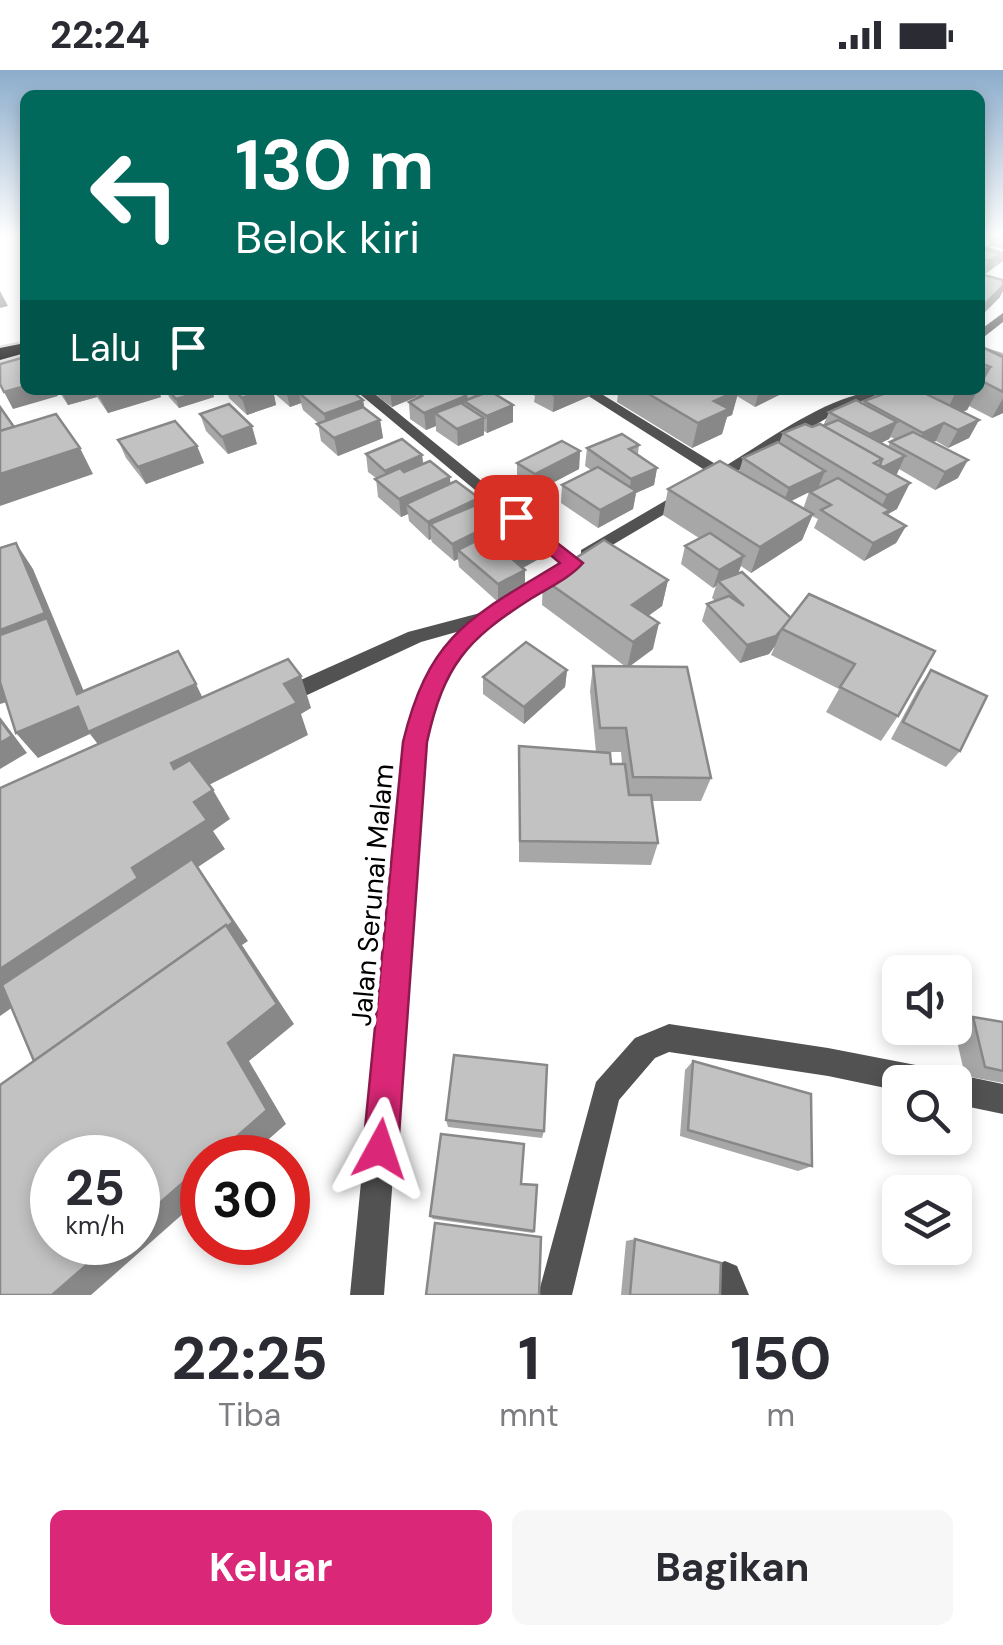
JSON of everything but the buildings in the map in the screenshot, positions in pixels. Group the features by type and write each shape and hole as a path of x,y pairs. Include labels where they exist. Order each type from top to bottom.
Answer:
{"street":[{"path":"368,395 573,563"},
{"path":"594,395 721,474"},
{"name":"Jalan Serunai Malam","path":"367,1295 415,742 426,696 443,661 486,618 573,563 827,412 868,395"},
{"path":"255,709 415,637 486,618"},
{"path":"555,1295 606,1092 645,1048 669,1038 882,1073"},
{"path":"972,1093 1003,1099"}],"route":[{"path":"380,1149 415,742 426,696 443,661 486,618 573,563 516,517"}]}
